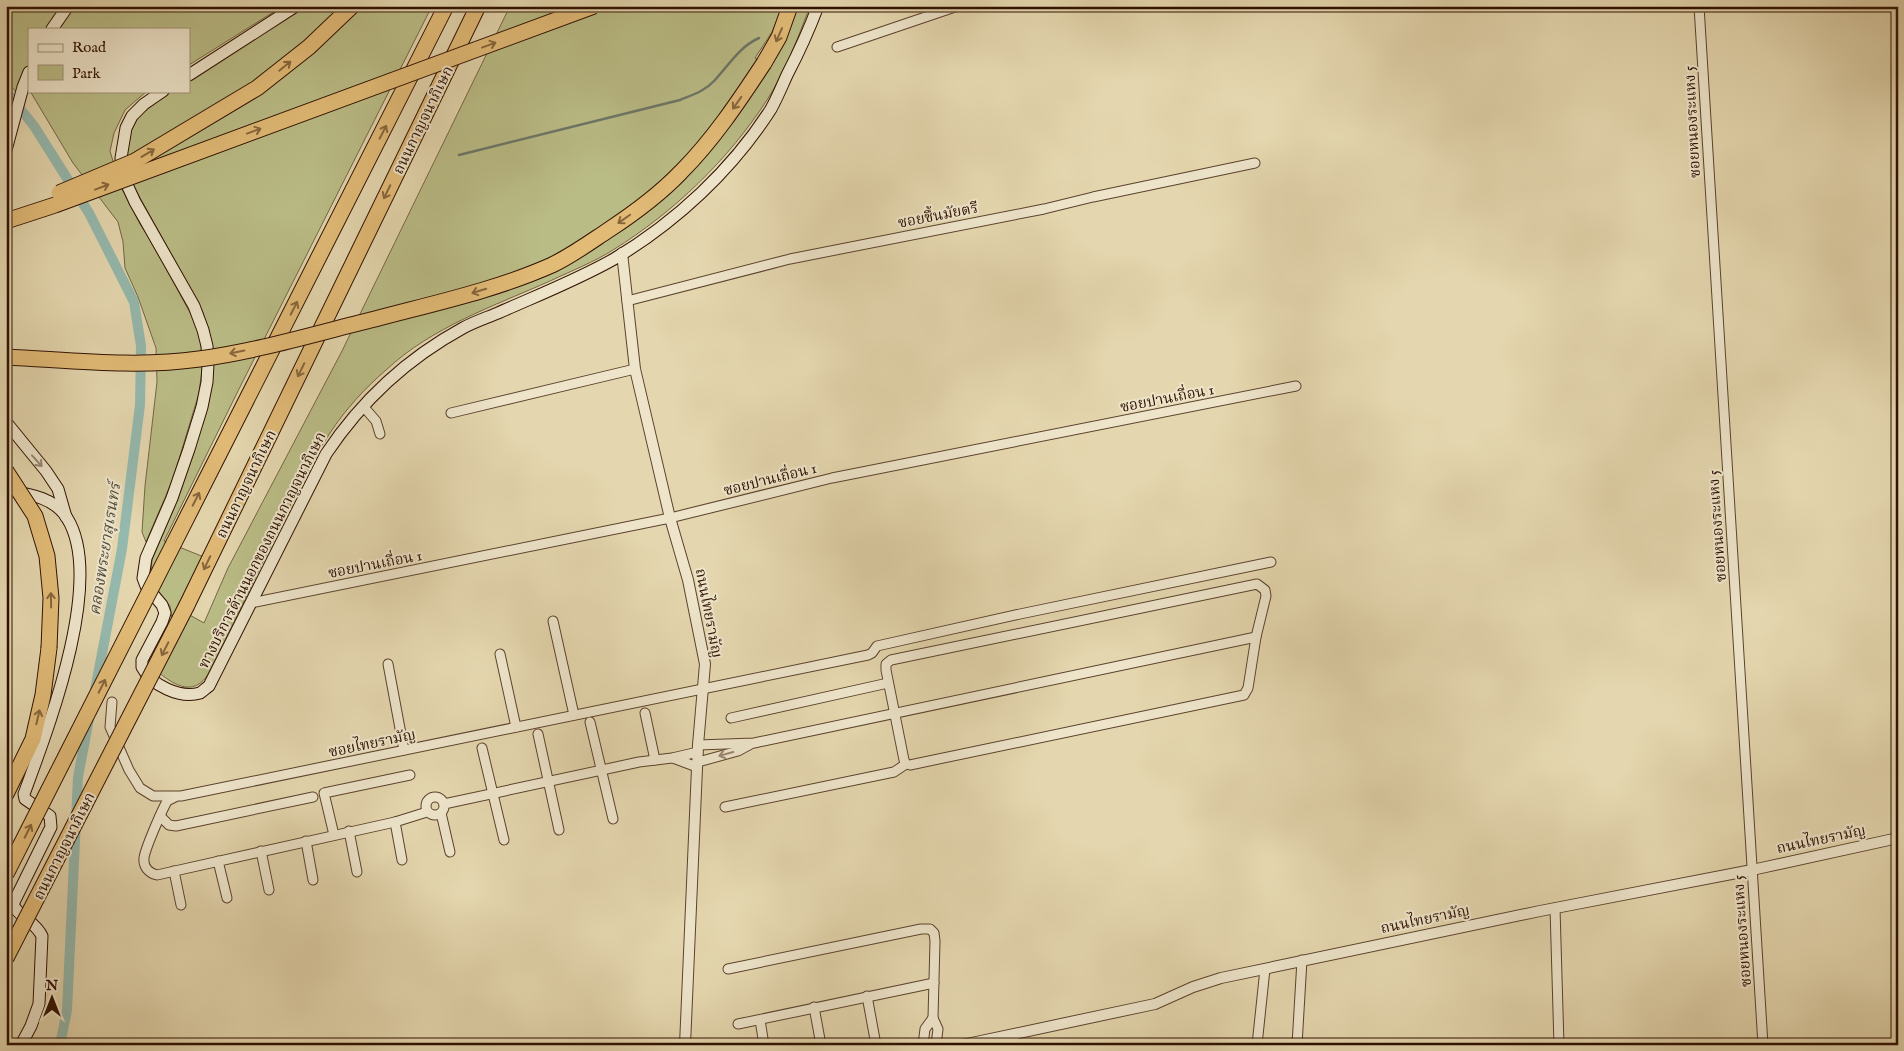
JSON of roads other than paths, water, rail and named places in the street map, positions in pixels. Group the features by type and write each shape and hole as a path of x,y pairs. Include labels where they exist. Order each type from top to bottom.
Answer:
{"highway":[{"path":"6,213 135,161 194,127 257,88 309,47 352,6"},
{"name":"ถนนกาญจนาภิเษก","path":"6,874 446,6"},
{"name":"ถนนกาญจนาภิเษก","path":"6,958 187,605 478,6"},
{"path":"6,220 88,193 594,6"},
{"path":"6,357 149,363 199,359 267,346 446,301 520,278 554,264 586,246 635,212 682,171 732,110 764,63 779,37 790,6"},
{"path":"6,471 35,516 47,556 51,598 49,648 33,740 6,794"}],"main road":[{"path":"53,28 68,6"},
{"path":"190,74 296,6"},
{"name":"ทางบริการด้านนอกของถนนกาญจนาภิเษก","path":"162,92 144,104 132,116 126,128 121,158 122,174 194,306 202,330 208,364 206,391 194,432 172,498 144,566 143,578 146,586 162,605 165,613 142,660 142,667 155,684 184,694 200,692 209,686 326,454 343,428 363,406 390,377 432,347 464,328 587,273 664,226 690,204 728,166 771,109 807,36 818,6"},
{"path":"6,150 23,86 28,74"},
{"path":"6,422 58,489 79,554 80,573 67,667 52,718 24,794 25,799 50,816 51,827 13,904 14,908 38,927 42,936 39,1004 31,1026 21,1045"},
{"path":"6,490 36,495 52,503 66,517"}],"street":[{"path":"837,46 958,6"},
{"name":"ซอยหนองระแหง 5","path":"1699,6 1763,1045"},
{"name":"ซอยชื้นมัยตรี","path":"627,301 790,259 1255,163"},
{"name":"ถนนไทยรามัญ","path":"622,253 635,369 670,518 688,580 705,664 698,756 685,1045"},
{"path":"451,413 635,369"},
{"name":"ซอยปานเถื่อน 1","path":"252,603 670,518 832,478 1296,386"},
{"path":"363,406 376,421 380,434"},
{"name":"ซอยไทยรามัญ","path":"112,702 110,727 129,770 140,788 153,796 176,796 868,655 877,646 1271,562"},
{"path":"725,807 894,772 906,764 910,765 1244,695 1248,688 1256,637 1266,596 1265,590 1257,584 891,660 886,664 888,684 906,764"},
{"path":"553,621 574,715"},
{"path":"672,758 698,756 1256,637"},
{"path":"500,654 516,727"},
{"path":"388,664 404,750"},
{"path":"731,718 888,684"},
{"path":"645,713 655,760"},
{"path":"590,722 613,819"},
{"path":"538,734 559,830"},
{"path":"176,796 167,801 144,858 145,867 152,874 157,875 396,822 428,812 436,815 442,808 547,781 655,760 738,751 754,743"},
{"path":"482,748 504,840"},
{"path":"334,835 324,793 410,775"},
{"path":"160,816 169,825 176,826 313,796"},
{"path":"428,812 425,806 429,798 438,798 442,808 450,852"},
{"path":"396,822 402,860"},
{"path":"350,831 357,872"},
{"name":"ถนนไทยรามัญ","path":"962,1045 1010,1040 1155,1004 1210,981 1302,960 1752,870 1898,838"},
{"path":"306,841 313,880"},
{"path":"261,851 269,890"},
{"path":"218,861 227,898"},
{"path":"174,871 180,905"},
{"path":"1555,908 1559,1045"},
{"path":"728,969 921,929 930,929 934,933 933,1018 938,1030 936,1045"},
{"path":"1298,1045 1302,960"},
{"path":"1257,1045 1265,969"},
{"path":"738,1024 934,983"},
{"path":"867,996 876,1045"},
{"path":"814,1007 821,1045"},
{"path":"923,1045 925,1029 933,1018"},
{"path":"760,1020 764,1045"}],"waterway":[{"path":"459,155 680,100 707,87 740,51 759,38"},
{"name":"คลองพระยาสุเรนทร์","path":"6,91 34,126 89,213 134,302 141,346 140,405 122,549 95,690"},
{"name":"คลองพระยาสุเรนทร์","path":"60,1045 67,1010 78,777 89,719"}]}
